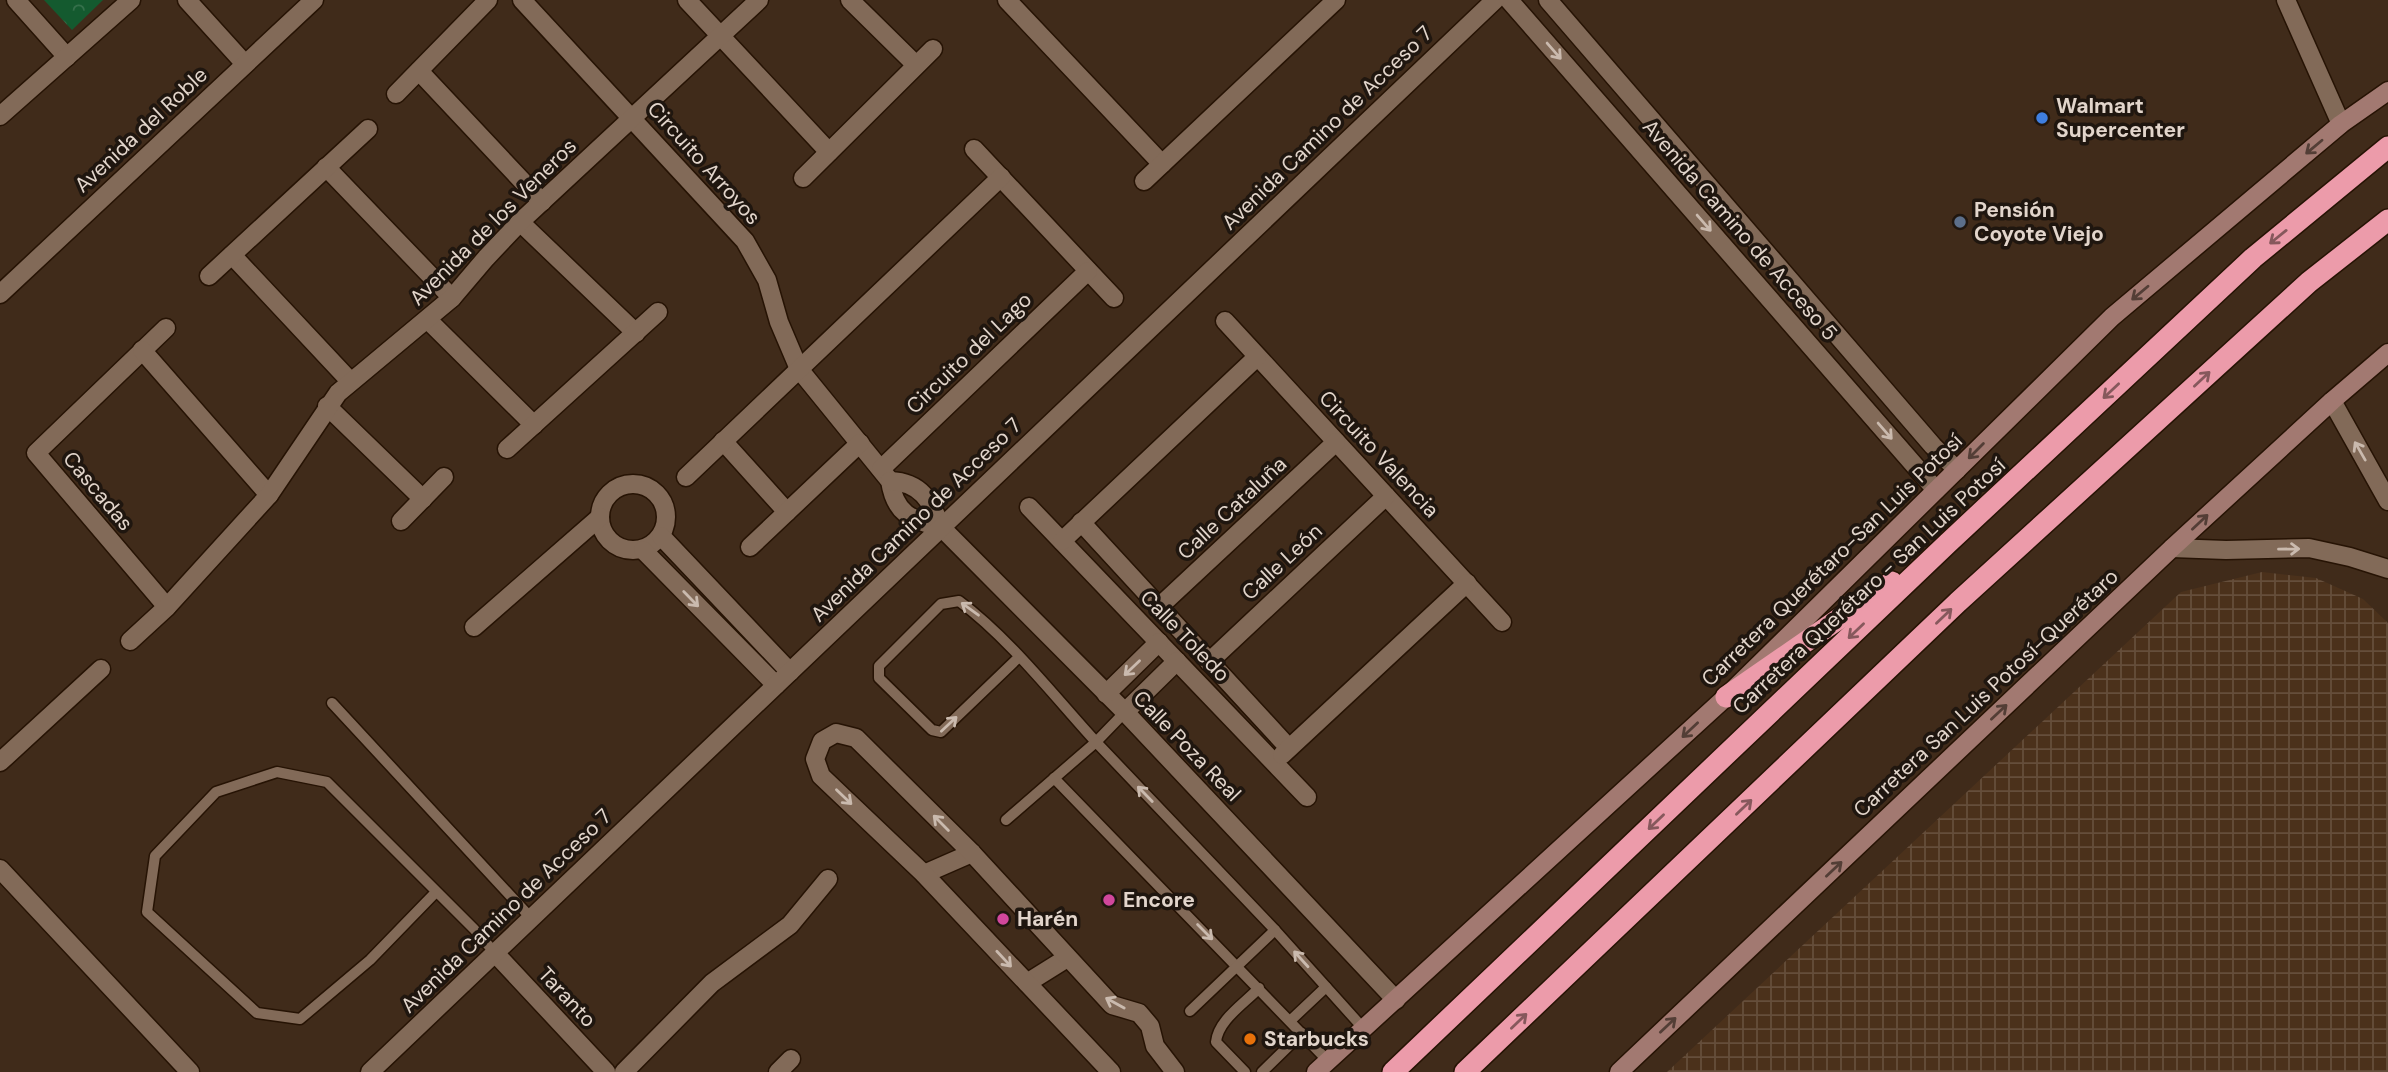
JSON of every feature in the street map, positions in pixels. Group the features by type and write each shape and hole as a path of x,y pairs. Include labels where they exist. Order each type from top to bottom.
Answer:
{"highway":[{"name":"Carretera Querétaro - San Luis Potosí","path":"1393,1072 1948,543 2253,258 2388,147"},
{"path":"1467,1071 1958,603 2309,282 2388,220"},
{"path":"1726,697 1948,543"}],"main road":[{"name":"Carretera Querétaro-San Luis Potosí","path":"1322,1066 1726,697 2112,317 2341,124 2388,91"},
{"name":"Carretera San Luis Potosí-Querétaro","path":"1619,1072 2172,548 2388,353"}],"street":[{"path":"16,0 67,57"},
{"path":"0,116 131,0"},
{"path":"187,0 245,64"},
{"name":"Avenida del Roble","path":"0,294 314,0"},
{"path":"396,94 488,0"},
{"name":"Circuito Arroyos","path":"522,0 745,241 767,279 779,322 799,369 885,475 897,505 917,522 941,527"},
{"path":"687,0 829,152"},
{"name":"Avenida de los Veneros","path":"130,641 167,607 269,495 327,406 350,381 452,298 520,222 759,0"},
{"path":"850,0 916,65"},
{"path":"1007,0 1162,164"},
{"path":"1144,181 1336,0"},
{"name":"Avenida Camino de Acceso 7","path":"370,1072 1494,0"},
{"name":"Avenida Camino de Acceso 5","path":"1509,0 1936,490"},
{"name":"Avenida Camino de Acceso 5","path":"1548,0 1933,446 1957,470"},
{"path":"2286,0 2341,124"},
{"path":"803,178 933,48"},
{"path":"419,71 542,202"},
{"path":"1609,114 1630,97"},
{"path":"209,276 368,129"},
{"path":"974,149 1114,298"},
{"path":"326,167 452,298"},
{"path":"686,477 1001,177"},
{"path":"1685,201 1708,187"},
{"path":"520,222 636,333"},
{"path":"232,255 350,381"},
{"name":"Circuito del Lago","path":"885,475 1088,271"},
{"path":"1769,298 1789,279"},
{"path":"507,449 658,312"},
{"path":"428,320 534,425"},
{"name":"Circuito Valencia","path":"1225,321 1502,622"},
{"name":"Cascadas","path":"166,328 36,453 167,607"},
{"path":"142,351 269,495"},
{"path":"1062,541 1257,357"},
{"path":"1863,406 1881,386"},
{"path":"2332,401 2388,501"},
{"path":"327,406 423,499"},
{"path":"723,441 787,512"},
{"name":"Calle Cataluña","path":"1159,607 1336,442"},
{"path":"750,547 860,443"},
{"path":"885,475 910,484 927,495 941,527"},
{"path":"401,522 444,477"},
{"path":"638,484 649,487 658,494 667,515 661,536 643,550 633,551 613,544 606,537 600,517 602,506 616,489 638,484"},
{"name":"Calle León","path":"1209,662 1386,496"},
{"name":"Calle Toledo","path":"1029,507 1307,797"},
{"path":"474,627 600,517"},
{"name":"Calle Toledo","path":"1081,522 1289,748"},
{"name":"Calle Poza Real","path":"941,527 1125,712 1396,1000"},
{"path":"661,536 790,672"},
{"path":"2172,548 2309,548 2388,569"},
{"path":"643,550 776,685"},
{"path":"1274,762 1467,583"},
{"path":"717,625 732,611"},
{"path":"1106,694 1159,642"},
{"path":"1125,712 1177,661"},
{"path":"0,762 101,670"},
{"path":"1111,1072 923,874 821,776 815,759 822,741 836,733 856,738 972,853 1112,1005 1139,1013 1150,1026 1155,1046 1172,1071"},
{"path":"923,874 972,853"},
{"path":"0,869 190,1072"},
{"path":"624,1072 712,983 790,925 828,879"},
{"name":"Taranto","path":"495,953 606,1072"},
{"path":"1027,983 1067,958"},
{"path":"778,1072 791,1059"}],"lane":[{"path":"1018,657 941,732 932,730 879,678 879,666 941,604 959,601 983,618 1363,1028"},
{"path":"332,703 531,918"},
{"path":"1006,820 1096,742 1125,712"},
{"path":"436,892 370,960 300,1018 257,1013 147,912 155,856 216,792 277,772 327,782 436,892 495,953"},
{"path":"1054,778 1302,1033 1322,1066"},
{"path":"1189,1011 1275,930"},
{"path":"1290,1021 1326,987"},
{"path":"1245,1072 1216,1042 1217,1034 1222,1025 1259,988"},
{"path":"1262,1072 1302,1033"}],"shaded area":[{"path":"2262,572 2316,578 2363,599 2388,623 2388,1072 1667,1072 2181,592"}],"green space":[{"path":"44,0 103,0 72,30"}],"place":[{"name":"Walmart Supercenter","path":"2042,118"},
{"name":"Pensión Coyote Viejo","path":"1960,222"},
{"name":"Encore","path":"1109,900"},
{"name":"Harén","path":"1003,919"},
{"name":"Starbucks","path":"1250,1039"}]}
